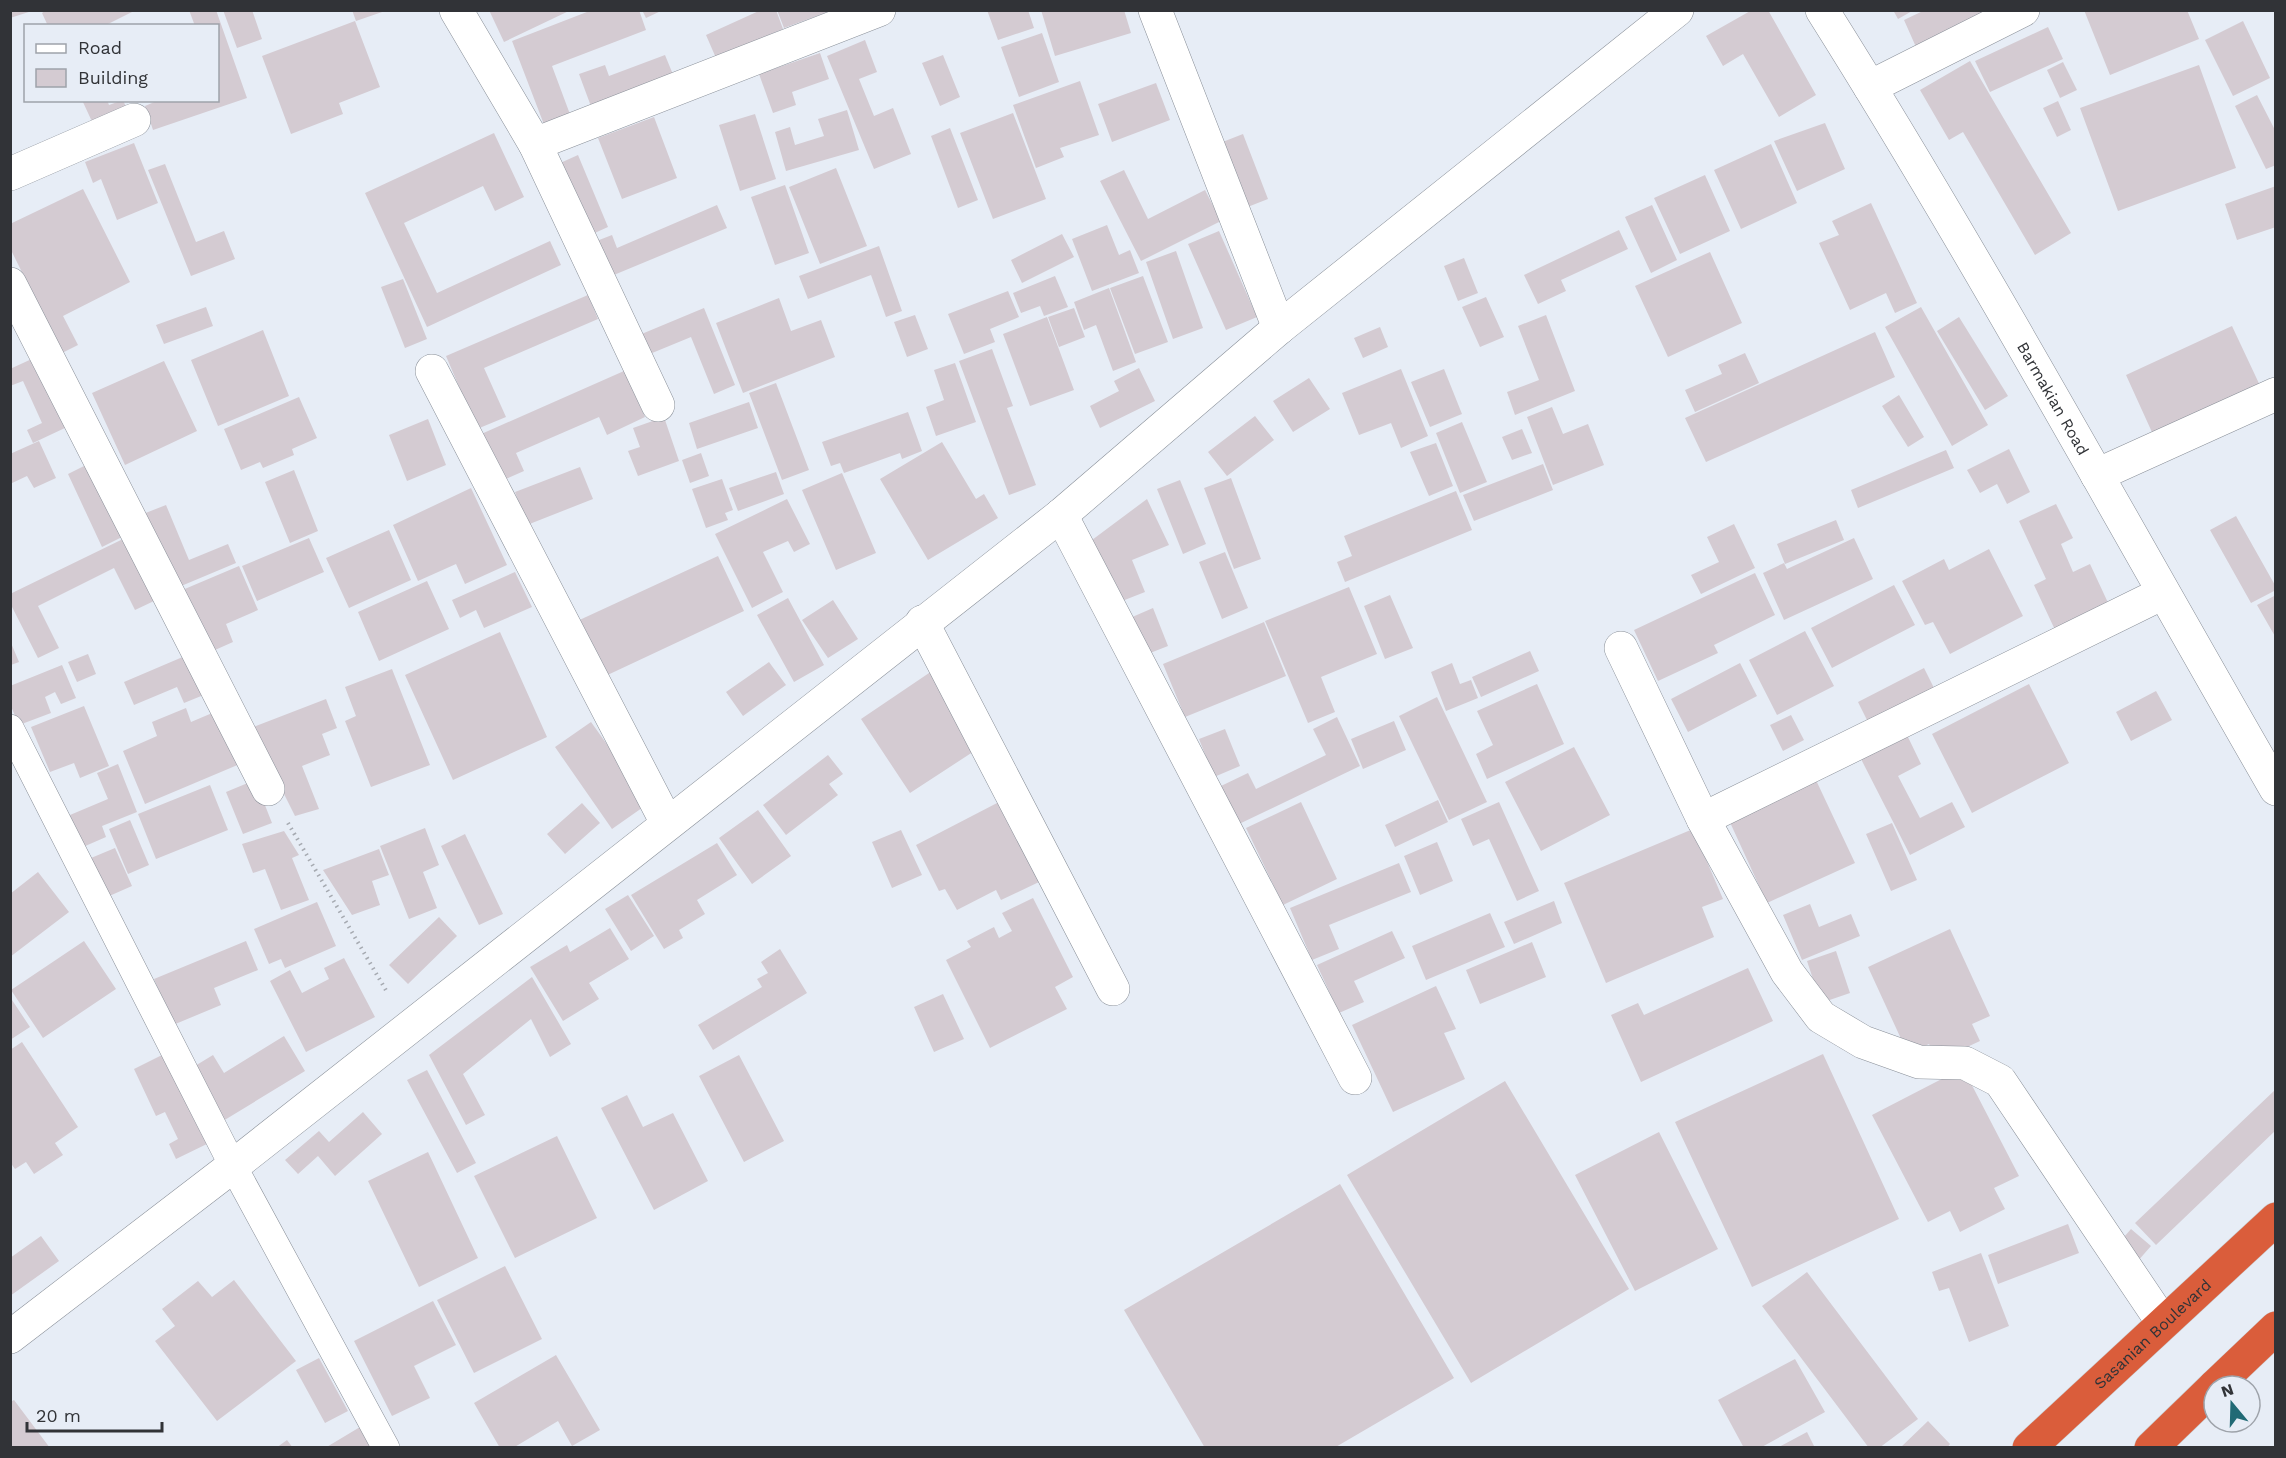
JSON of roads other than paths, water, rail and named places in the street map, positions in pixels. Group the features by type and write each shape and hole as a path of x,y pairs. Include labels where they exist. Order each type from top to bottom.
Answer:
{"highway":[{"name":"Sasanian Boulevard","path":"2029,1448 2276,1219"},
{"path":"2228,1374 2276,1328"},
{"path":"2151,1448 2202,1399"}],"street":[{"path":"456,10 535,144 658,405"},
{"path":"535,144 879,10"},
{"path":"1155,10 1279,328"},
{"path":"10,1337 233,1166 1061,515 1279,328 1677,10"},
{"name":"Barmakian Road","path":"1822,10 1870,87 2097,475 2276,789"},
{"path":"1870,87 2023,10"},
{"path":"10,174 134,120"},
{"path":"10,284 268,789"},
{"path":"432,371 667,824"},
{"path":"2097,475 2276,394"},
{"path":"1061,515 1355,1078"},
{"path":"1703,819 2163,593"},
{"path":"922,622 1113,989"},
{"path":"1621,648 1703,819 1787,972 1821,1017 1863,1042 1919,1062 1965,1063 2000,1081 2163,1323"}],"lane":[{"path":"10,728 233,1166 386,1448"}]}
